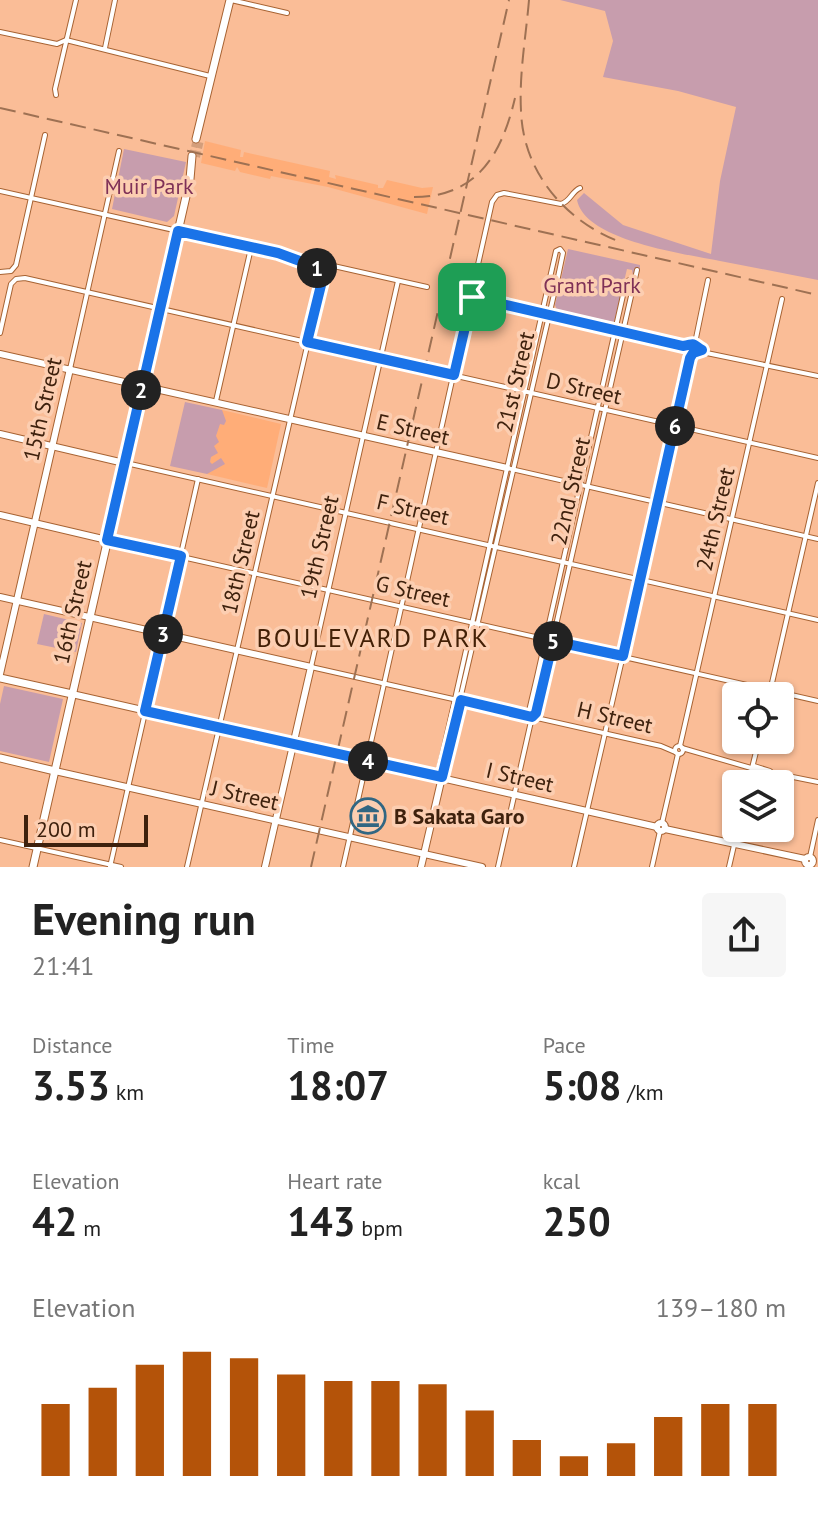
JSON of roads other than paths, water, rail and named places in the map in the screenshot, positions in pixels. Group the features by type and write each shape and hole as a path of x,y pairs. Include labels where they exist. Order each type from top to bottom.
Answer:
{"main road":[{"path":"199,140 231,0"},
{"name":"16th Street","path":"33,867 107,540 128,464 142,386 195,157"},
{"name":"I Street","path":"0,676 72,694"},
{"name":"J Street","path":"0,758 55,771"}],"street":[{"path":"56,95 76,0"},
{"path":"106,49 115,0"},
{"path":"231,0 287,13"},
{"path":"0,32 57,44 66,40 213,77"},
{"path":"0,272 11,271 16,265 45,135"},
{"name":"15th Street","path":"0,676 119,151"},
{"path":"343,867 419,529 440,453 492,202 499,194 508,193 561,204 580,188"},
{"path":"0,191 427,287"},
{"path":"216,403 251,248"},
{"name":"21st Street","path":"421,867 438,777 461,700 478,624 524,391 556,251 560,249 563,253 558,277 510,469"},
{"path":"278,253 319,268 323,277"},
{"name":"18th Street","path":"187,867 326,264"},
{"name":"22nd Street","path":"498,867 637,270"},
{"path":"551,275 558,277"},
{"name":"D Street","path":"0,333 10,287 16,279 28,278 818,458"},
{"name":"22nd Street","path":"532,717 529,711 626,282 632,279 634,284"},
{"path":"574,867 708,280"},
{"name":"19th Street","path":"265,867 398,281"},
{"path":"456,294 818,376"},
{"name":"24th Street","path":"652,867 782,299"},
{"name":"E Street","path":"0,354 818,539"},
{"name":"F Street","path":"0,434 818,620"},
{"path":"110,866 198,479"},
{"path":"772,682 818,483"},
{"name":"G Street","path":"0,515 729,682"},
{"name":"21st Street","path":"461,700 472,622 493,546"},
{"name":"H Street","path":"0,597 818,782"},
{"name":"I Street","path":"72,694 146,707 219,727 810,862"},
{"name":"G Street","path":"794,697 818,701"},
{"path":"751,770 755,754"},
{"name":"J Street","path":"55,771 482,867"},
{"path":"810,862 818,820"},
{"path":"0,840 121,867"},
{"path":"729,867 735,844"}],"tunnel":[{"path":"192,156 196,139"},
{"path":"197,157 201,140"}],"railway":[{"path":"311,867 509,0"},
{"path":"529,0 521,97 529,154 550,191 564,206 598,232 618,241"},
{"path":"414,197 455,189 484,168 503,137 515,98"},
{"path":"0,108 818,295"}],"place":[{"name":"B Sakata Garo","path":"368,816"}],"district":[{"name":"BOULEVARD PARK","path":"373,637"}],"park label":[{"name":"Muir Park","path":"149,186"},
{"name":"Grant Park","path":"592,285"}]}
